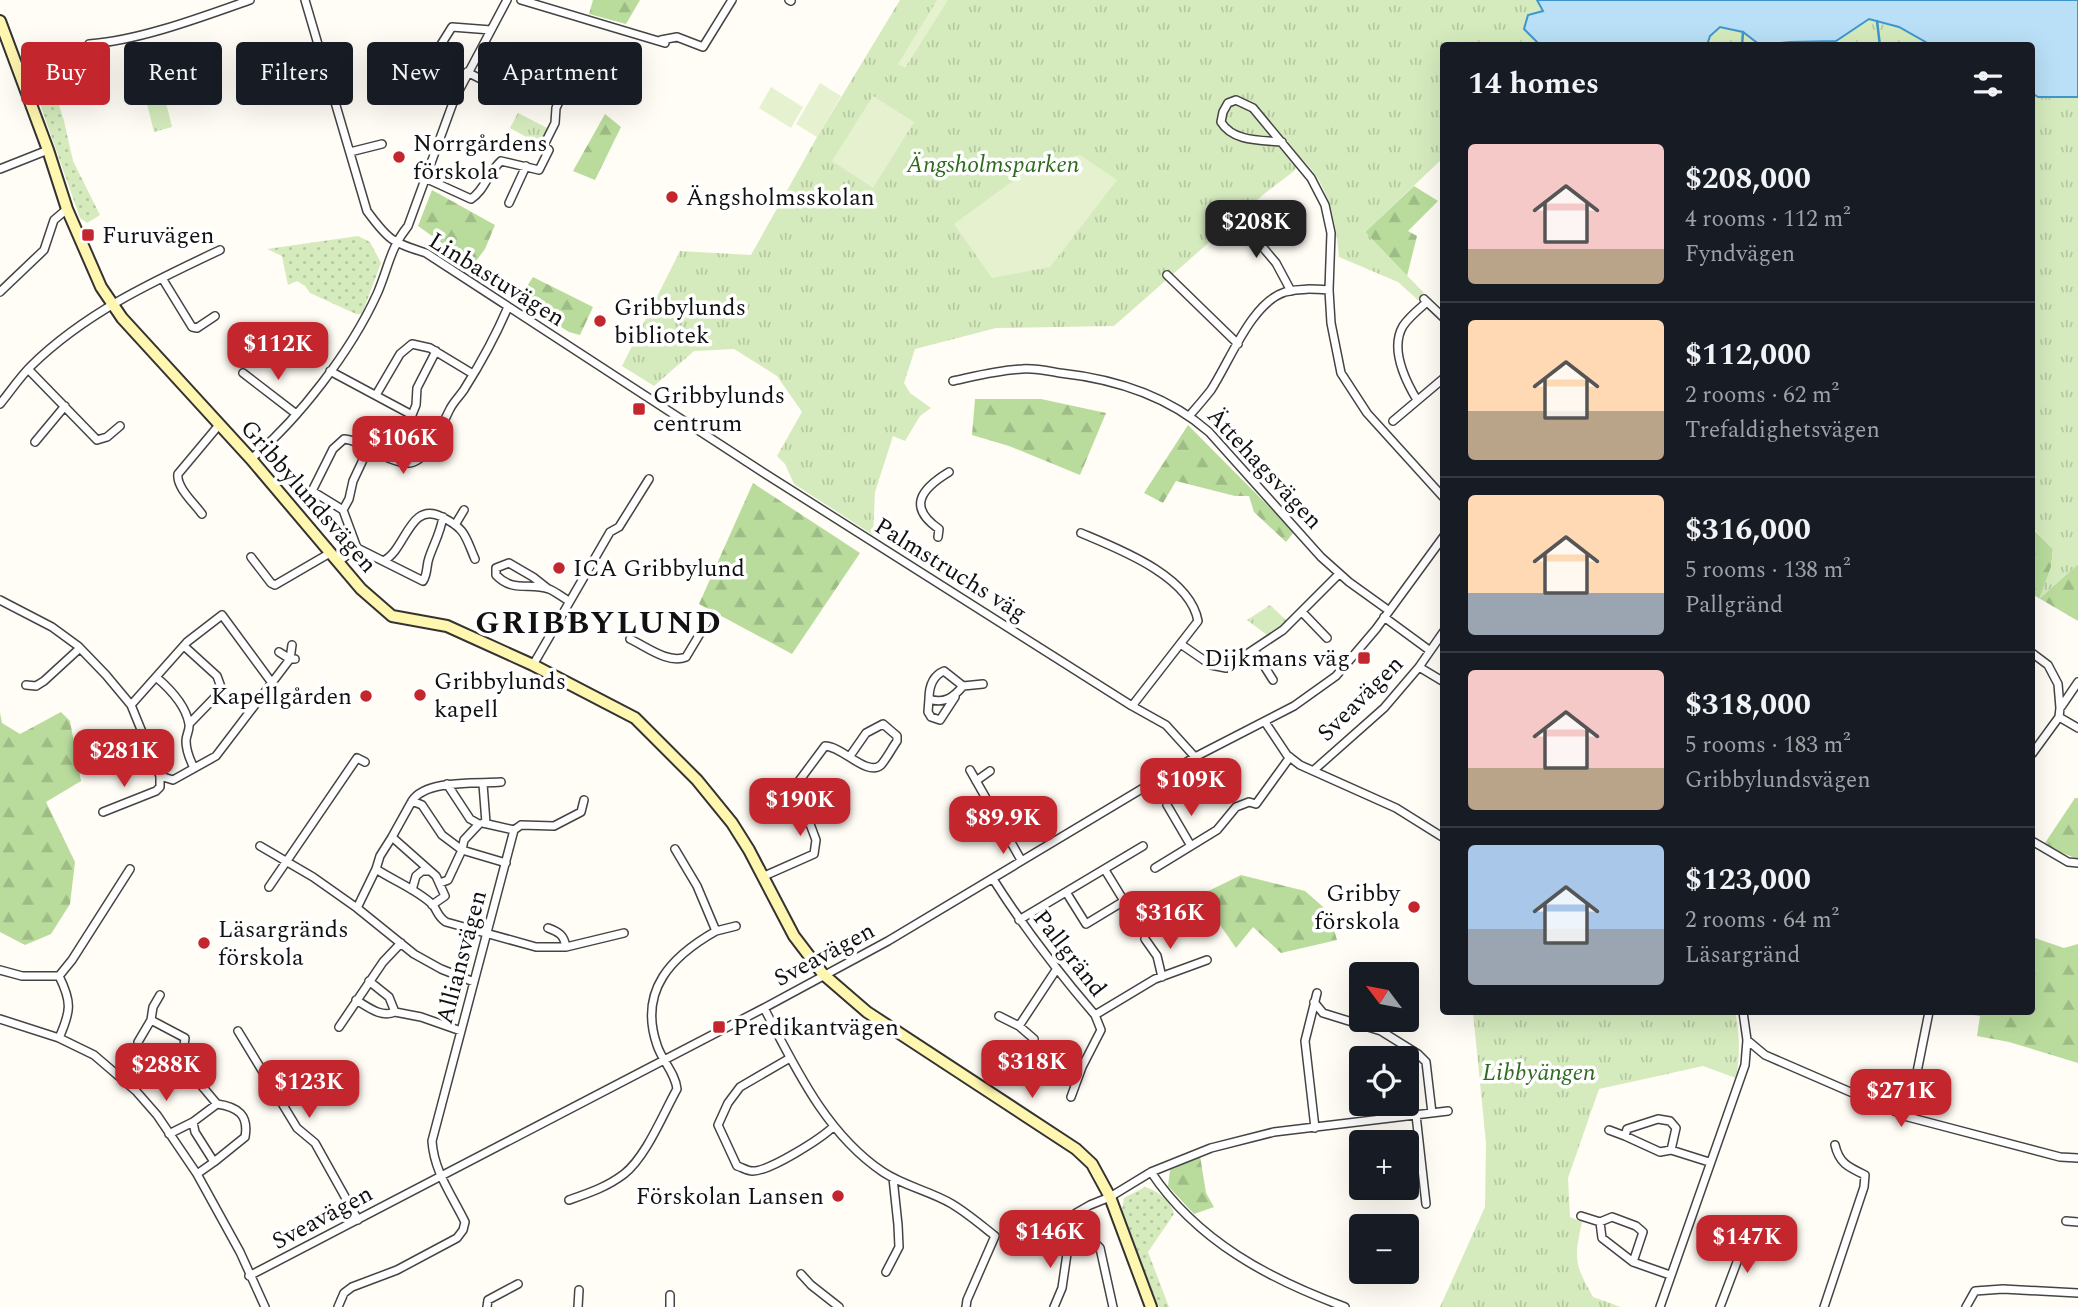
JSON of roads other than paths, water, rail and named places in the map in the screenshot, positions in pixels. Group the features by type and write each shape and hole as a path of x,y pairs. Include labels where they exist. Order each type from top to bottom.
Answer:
{"street":[{"path":"107,42 176,25 250,0"},
{"path":"305,0 367,211 382,232 395,243"},
{"path":"251,459 295,413 346,349 377,293 395,243 408,226 454,100 507,0"},
{"path":"521,0 661,42 677,37 703,47 732,0"},
{"name":"Gribbylundsvägen","path":"0,21 4,47 48,150 67,209 101,287 122,318 251,459 361,589 391,615 447,626 533,665 635,718 696,780 732,823 750,850 794,936 823,974 867,1012 1076,1149 1092,1164 1110,1197 1150,1305"},
{"path":"443,42 452,27 491,30"},
{"path":"389,49 437,51 426,70 389,82 377,51 389,49"},
{"path":"467,72 478,77"},
{"path":"1282,142 1241,137 1226,131 1221,122 1228,103 1236,100 1253,108 1282,142 1311,178 1325,205 1331,233 1331,323 1341,373 1367,413 1440,494"},
{"path":"425,178 471,199 479,194 490,171 502,161 539,170 550,150 544,145 555,123 557,105"},
{"path":"350,152 382,144"},
{"path":"0,169 48,150"},
{"path":"509,203 526,166"},
{"path":"0,292 44,250 54,220 67,209"},
{"path":"1238,218 1276,263 1291,291"},
{"name":"Linbastuvägen","path":"395,243 426,253 682,419"},
{"path":"0,404 27,369 70,332 113,304 220,250"},
{"path":"1167,275 1238,344"},
{"path":"162,278 192,327 197,328 215,316"},
{"path":"1190,415 1209,392 1256,314 1270,300 1291,291 1329,290"},
{"path":"1418,400 1409,386 1399,356 1398,336 1405,323 1425,300 1440,314"},
{"path":"443,517 440,535 427,561 428,573 423,581 356,548 343,510 312,491 333,449 344,439 356,440 393,459 409,463 421,458 487,353 508,307"},
{"path":"376,395 400,355 412,344 436,351 474,374"},
{"path":"330,371 412,415 416,405 417,388 436,351"},
{"path":"27,369 97,440 107,437 120,426"},
{"name":"Ättehagsvägen","path":"953,381 993,372 1026,369 1095,376 1127,384 1190,415 1209,432 1286,519 1339,573 1386,613"},
{"path":"243,373 295,413"},
{"path":"1393,421 1440,381"},
{"path":"35,442 65,406"},
{"name":"Palmstruchs väg","path":"682,419 774,480 1166,725 1195,757"},
{"path":"202,514 177,479 178,474 219,425"},
{"path":"343,510 369,447"},
{"path":"938,537 939,529 926,520 920,507 922,495 930,484 948,472"},
{"path":"533,665 610,531 619,527 649,479"},
{"path":"455,524 464,510"},
{"path":"383,561 391,557 411,524 422,514 435,513 463,529 475,559"},
{"path":"1081,533 1121,550 1153,568 1185,593 1196,610 1198,621 1182,645 1132,706"},
{"name":"Sveavägen","path":"249,1276 888,941 1195,757 1265,722 1336,676 1376,629 1440,541"},
{"path":"338,562 356,548"},
{"path":"251,557 275,585 330,553"},
{"path":"547,588 509,585 496,575 496,568 509,563 569,601"},
{"path":"1182,645 1211,665 1226,668 1283,630 1339,573"},
{"path":"0,600 52,627 80,648 131,705 160,776 160,787 103,812"},
{"path":"1302,612 1327,638"},
{"name":"Sveavägen","path":"1386,613 1429,650"},
{"path":"131,705 184,646 222,615 272,683"},
{"path":"630,639 672,660 681,659 686,657 710,617"},
{"name":"Sveavägen","path":"1314,770 1384,708 1419,667 1440,636"},
{"path":"160,776 173,780 216,756 292,659 292,645"},
{"path":"184,646 217,676 222,690 189,724 186,740 194,768"},
{"path":"26,685 36,687 80,648"},
{"path":"1254,650 1273,680"},
{"path":"279,652 292,659"},
{"path":"2035,655 2048,665 2058,684 2060,712 2078,728"},
{"path":"1419,667 1440,680"},
{"path":"956,694 940,720 931,717 928,712 929,688 938,674 944,671 963,686"},
{"path":"156,677 175,697 189,724"},
{"path":"2035,750 2078,682"},
{"path":"929,699 937,702 950,699 963,686 983,684"},
{"path":"1265,722 1277,743 1290,757 1396,808 1440,836"},
{"path":"762,877 814,854 816,840 795,783 825,746 833,746 850,757 867,768 875,768 897,741 897,736 883,724 866,733 850,757"},
{"path":"1155,868 1217,830 1236,807 1249,802 1256,804 1290,757"},
{"path":"269,887 357,758 365,762"},
{"path":"970,770 1021,860"},
{"path":"976,781 990,771"},
{"path":"357,908 380,856 416,795 447,785 502,782"},
{"path":"440,883 448,880 464,840 483,824 483,784"},
{"path":"447,785 470,819 514,830 521,825 554,826 581,812 584,800"},
{"path":"412,801 422,805 442,835 462,849 506,863"},
{"path":"1167,805 1191,846"},
{"name":"Alliansvägen","path":"338,1307 344,1293 352,1287 397,1270 457,1238 463,1230 465,1222 440,1177 432,1141 514,830"},
{"path":"392,837 432,872 440,883 445,896 432,905"},
{"path":"2035,843 2068,862 2078,863"},
{"path":"260,846 357,908 401,943 441,969 474,982"},
{"path":"1019,920 1143,846"},
{"path":"675,849 697,886 716,931"},
{"path":"59,976 130,869"},
{"path":"376,869 432,905 440,919 446,922 536,947 566,947 624,933"},
{"path":"1066,892 1086,924 1124,901 1105,870"},
{"path":"412,890 416,876 422,872 432,872"},
{"name":"Pallgränd","path":"993,879 1056,970 1095,1015 1162,976 1207,960"},
{"path":"569,1200 603,1187 626,1172 639,1156 677,1089 675,1077 663,1060 653,1025 653,1009 660,978 677,956 694,944 716,931 736,926"},
{"path":"548,928 559,932 566,947"},
{"path":"1145,939 1157,956 1162,976"},
{"path":"339,1027 383,962 401,943"},
{"path":"0,970 22,976 59,976"},
{"path":"1019,1026 1056,970"},
{"path":"59,976 69,995 69,1016 59,1038"},
{"path":"369,981 389,997 395,1012"},
{"path":"1315,1128 1305,1041 1317,993"},
{"path":"138,1054 138,1042 151,1020 153,1007 160,995"},
{"path":"356,1000 379,1013 388,1015 395,1012 421,1017 461,1031"},
{"path":"1314,1002 1321,1012 1381,1031 1418,1054 1426,1062 1432,1113"},
{"path":"764,1008 790,1058 834,1126 862,1156 893,1178 951,1203 995,1236 966,1307"},
{"path":"1071,1097 1082,1067 1101,1030 1095,1015"},
{"path":"1660,1307 1745,1065 1747,1040 1743,1015"},
{"path":"1908,1116 1927,1015"},
{"path":"999,1016 1019,1026 1034,1039"},
{"path":"0,1019 59,1038 94,1055 120,1075 157,1115 197,1174 240,1252 265,1307"},
{"path":"151,1020 185,1038 184,1050 174,1070 162,1082"},
{"path":"238,1031 297,1128 315,1143 358,1220"},
{"path":"1747,1040 1765,1055 1908,1116 2060,1157 2078,1158"},
{"path":"790,1058 740,1087 728,1103 718,1125 737,1166 752,1171 768,1167 821,1139 834,1126"},
{"path":"174,1070 180,1076 201,1085 217,1104 233,1106 242,1113 247,1126 245,1137 197,1174"},
{"path":"169,1133 193,1122 217,1104"},
{"path":"1419,1115 1448,1111"},
{"path":"1054,1307 1062,1288 1069,1240 1067,1230 1076,1213 1110,1197 1151,1171 1211,1148 1274,1132 1408,1116"},
{"path":"1416,1116 1426,1204"},
{"path":"1625,1136 1627,1129 1640,1123 1658,1119 1670,1121 1676,1128 1671,1150"},
{"path":"193,1122 195,1132 215,1162"},
{"path":"1609,1129 1660,1153 1671,1150 1709,1162"},
{"path":"1824,1307 1864,1187 1865,1175 1850,1168 1838,1157 1835,1145"},
{"path":"1151,1171 1166,1193 1192,1221 1234,1254 1261,1271 1345,1307"},
{"path":"886,1272 898,1247 893,1178"},
{"path":"1581,1216 1600,1222 1612,1217 1636,1226 1643,1232 1633,1262"},
{"path":"2066,1221 2078,1222"},
{"path":"1600,1222 1602,1238 1633,1262 1670,1275"},
{"path":"1720,1307 1748,1233"},
{"path":"1069,1240 1079,1245 1093,1241 1100,1248 1113,1307"},
{"path":"801,1274 839,1307"},
{"path":"487,1307 488,1300 518,1283"},
{"path":"1966,1307 1975,1291 2003,1289 2078,1293"},
{"path":"578,1307 579,1290"},
{"path":"670,1295 670,1307"}],"water":[{"path":"1537,0 2078,0 2078,97 2035,95 2035,42 1926,42 1899,27 1869,19 1836,41 1756,42 1743,32 1720,27 1710,36 1708,42 1537,42 1524,29 1528,15 1543,11"}],"waterway":[{"path":"1877,21 1880,42"},
{"path":"1742,42 1743,32"}],"place":[{"name":"Norrgårdens förskola","path":"399,157"},
{"name":"Ängsholmsskolan","path":"672,197"},
{"name":"Furuvägen","path":"88,235"},
{"name":"Gribbylunds bibliotek","path":"600,321"},
{"name":"Gribbylunds centrum","path":"639,409"},
{"name":"ICA Gribbylund","path":"559,568"},
{"name":"Dijkmans väg","path":"1364,658"},
{"name":"Gribbylunds kapell","path":"420,695"},
{"name":"Kapellgården","path":"366,696"},
{"name":"Gribby förskola","path":"1414,907"},
{"name":"Läsargränds förskola","path":"204,943"},
{"name":"Predikantvägen","path":"719,1027"},
{"name":"Förskolan Lansen","path":"838,1196"}],"district":[{"name":"GRIBBYLUND","path":"599,622"}],"park label":[{"name":"Ängsholmsparken","path":"993,164"},
{"name":"Libbyängen","path":"1539,1072"}]}
